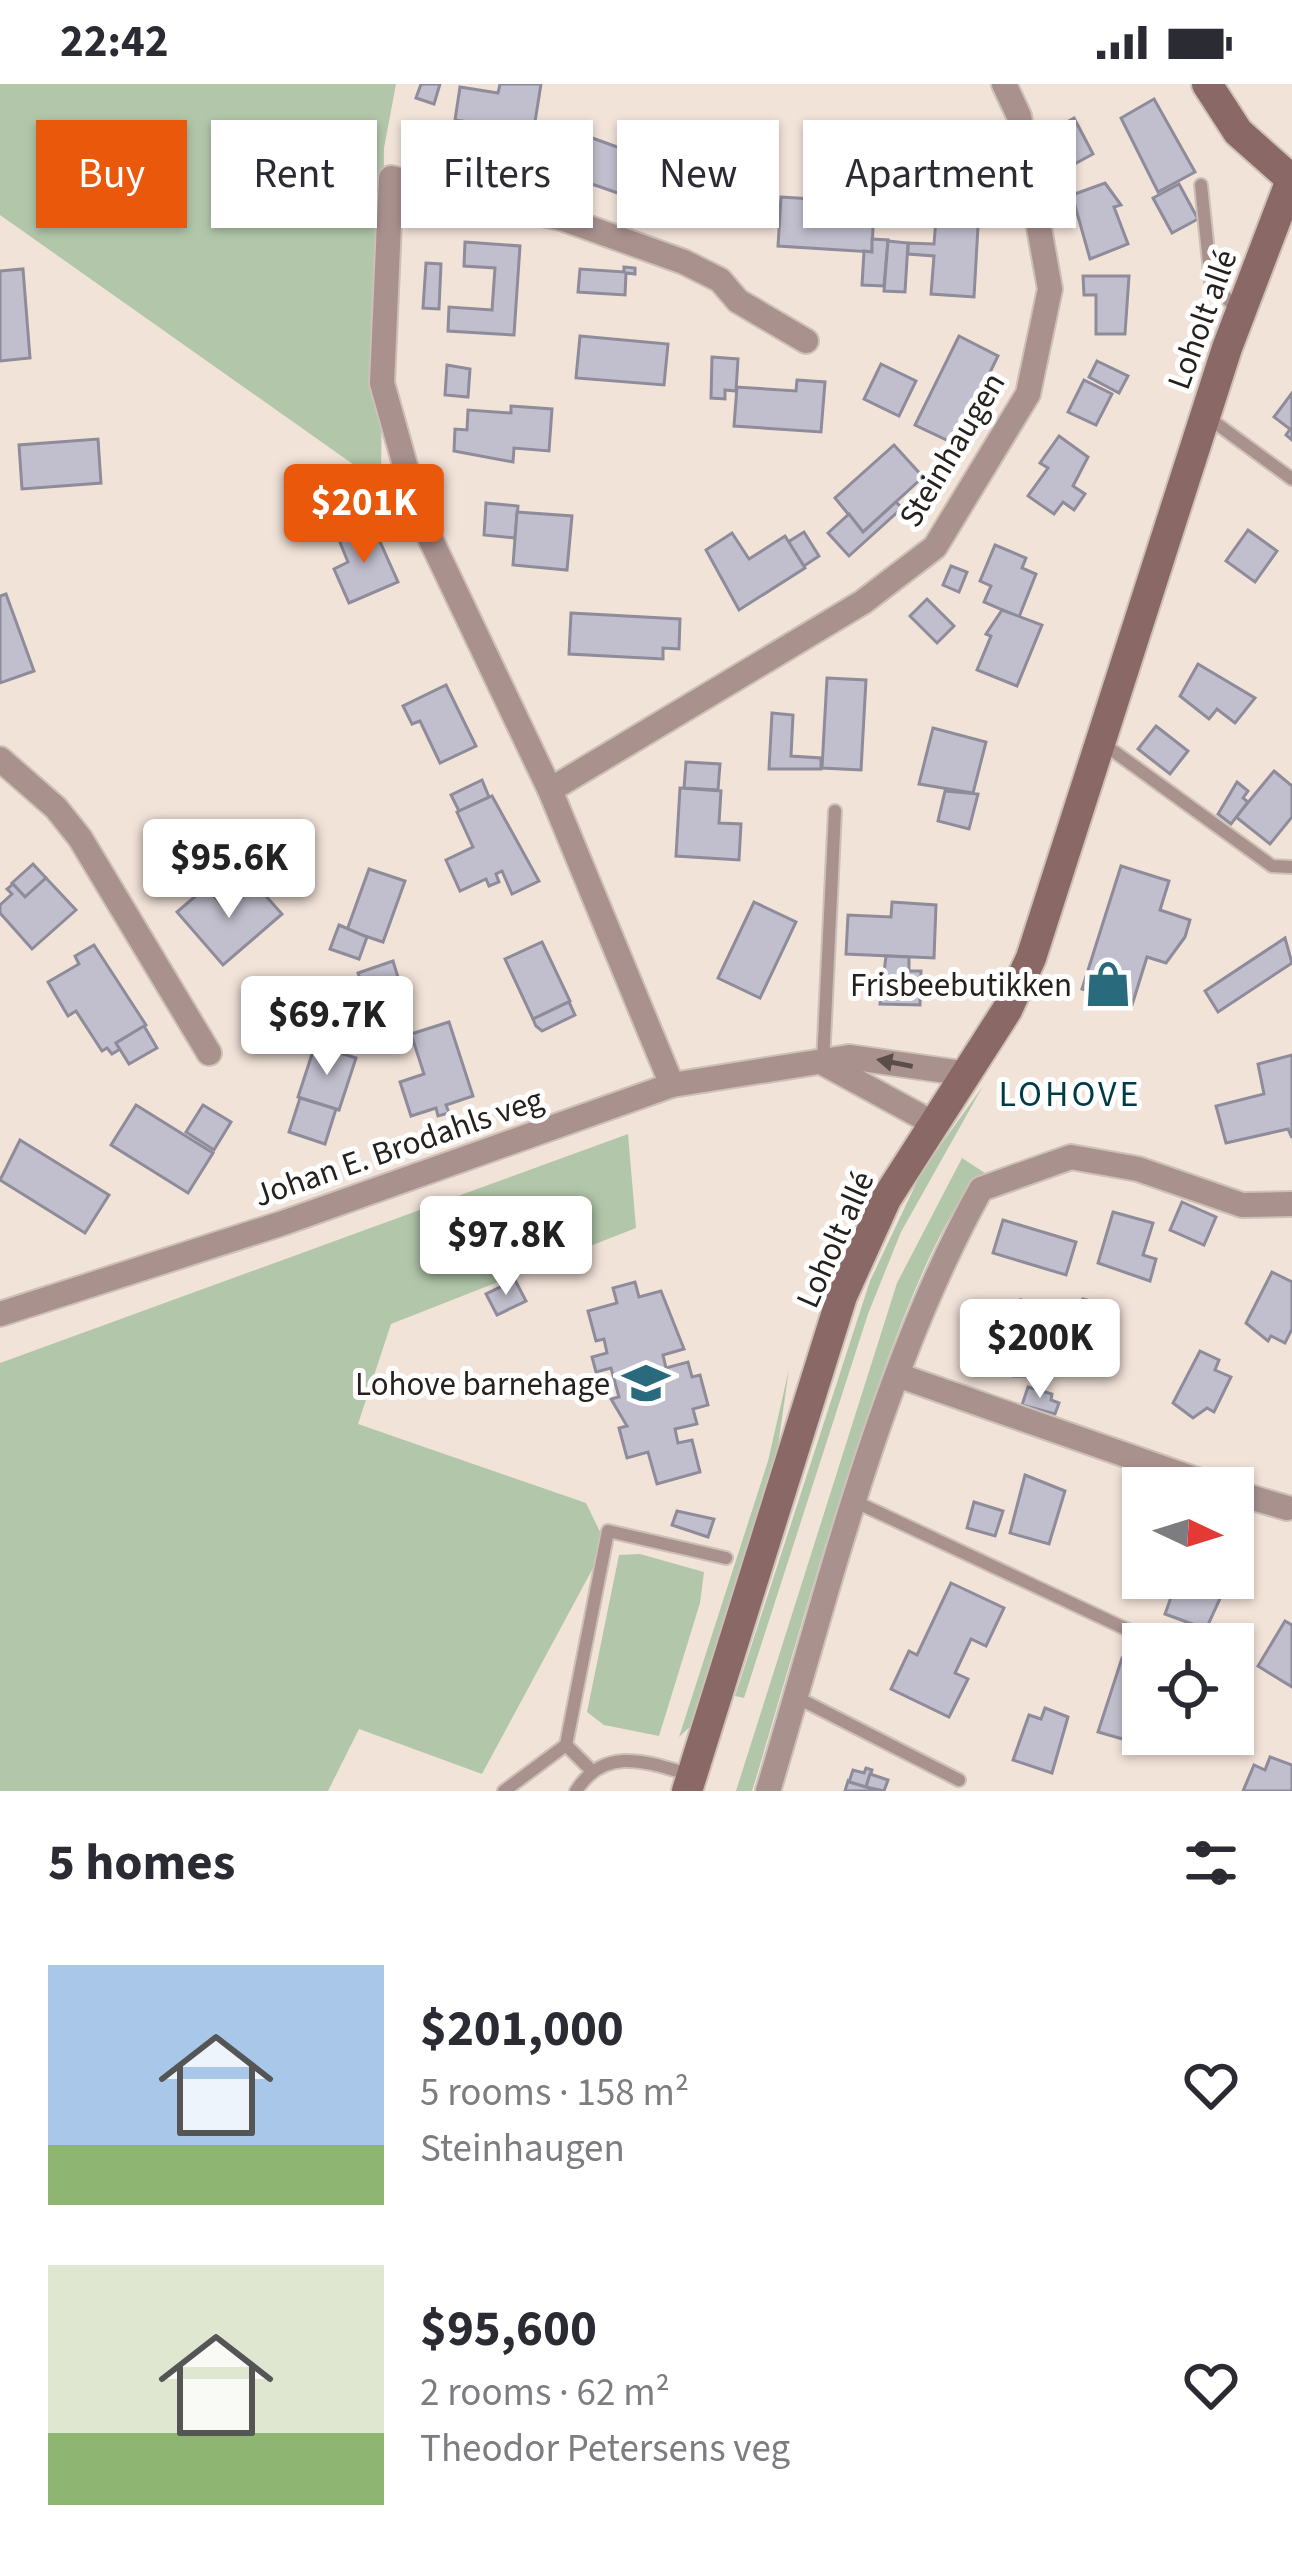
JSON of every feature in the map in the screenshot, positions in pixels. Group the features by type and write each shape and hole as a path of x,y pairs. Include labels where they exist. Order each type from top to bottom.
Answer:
{"street":[{"name":"Steinhaugen","path":"550,790 863,602 935,547 1028,394 1050,289 1018,116 1004,84"},
{"path":"1207,84 1238,132 1292,180"},
{"path":"672,1085 550,790 418,515 382,383 391,178 564,219 684,262 720,280 738,301 806,341"},
{"name":"Loholt allé","path":"690,1783 842,1296 886,1199 968,1074 1031,958 1204,415 1292,180"},
{"path":"0,759 56,808 80,838 209,1053"},
{"name":"Johan E. Brodahls veg","path":"0,1314 280,1224 672,1085 870,1058 968,1074"},
{"path":"823,1063 933,1124"},
{"path":"768,1791 856,1502 939,1264 981,1190 1071,1157 1138,1169 1242,1205 1291,1204"},
{"path":"900,1376 1160,1467"},
{"path":"1254,1497 1289,1506"}],"lane":[{"path":"1201,184 1211,282 1240,311"},
{"name":"Loholt allé","path":"1204,415 1292,479"},
{"path":"1100,741 1272,866 1292,868"},
{"path":"823,1063 836,812"},
{"path":"856,1502 1122,1627"},
{"path":"504,1791 566,1745 608,1531 727,1558"},
{"path":"796,1696 959,1780"},
{"path":"566,1745 591,1770"},
{"path":"576,1791 591,1770 615,1760 633,1760 690,1783"}],"green space":[{"path":"0,84 396,84 384,148 381,484 0,215"},
{"path":"983,1086 901,1232 868,1314 744,1698 735,1696 870,1281 922,1171"},
{"path":"628,1134 636,1228 391,1324 358,1424 586,1503 606,1544 482,1774 359,1729 328,1791 0,1791 0,1363"},
{"path":"962,1158 985,1173 954,1211 920,1278 852,1461 752,1791 736,1791 897,1283"},
{"path":"789,1369 776,1460 691,1726 679,1737 768,1461"},
{"path":"640,1554 704,1572 700,1603 659,1736 604,1725 587,1712 619,1555"}],"building":[{"path":"421,84 440,84 434,104 416,98"},
{"path":"500,84 541,84 535,120 455,120 460,87 498,93"},
{"path":"1154,99 1195,172 1158,192 1121,118"},
{"path":"1076,122 1093,154 1076,163"},
{"path":"593,138 617,147 617,193 593,184"},
{"path":"1105,183 1121,205 1114,207 1128,244 1090,259 1076,194"},
{"path":"1179,184 1198,219 1172,233 1153,198"},
{"path":"781,197 803,198 803,228 873,228 872,252 778,246"},
{"path":"935,228 978,228 974,297 931,294 934,256 908,254 908,243 934,244"},
{"path":"872,239 888,240 884,286 862,285 864,251 872,252"},
{"path":"888,241 908,243 905,292 884,291"},
{"path":"465,242 520,246 514,335 448,331 449,307 492,310 495,268 464,266"},
{"path":"426,263 441,264 439,309 423,308"},
{"path":"624,267 635,268 635,274 626,273 625,295 578,292 580,269 624,272"},
{"path":"23,269 30,358 0,361 0,271"},
{"path":"1083,276 1129,276 1125,334 1096,334 1096,295 1084,295"},
{"path":"580,336 668,344 664,385 576,378"},
{"path":"959,336 998,356 955,444 915,425"},
{"path":"712,357 738,359 736,391 725,390 725,399 711,398"},
{"path":"1097,361 1128,376 1119,393 1089,377"},
{"path":"881,364 916,381 899,416 864,399"},
{"path":"447,365 470,369 468,397 445,395"},
{"path":"797,380 825,382 821,432 734,426 737,387 796,391"},
{"path":"1084,380 1112,394 1096,425 1068,412"},
{"path":"1292,393 1292,440 1286,435 1290,429 1274,417"},
{"path":"511,406 552,409 549,451 514,448 513,462 454,451 455,429 467,430 468,410 511,413"},
{"path":"1059,436 1088,457 1073,486 1085,494 1074,510 1063,502 1054,514 1028,496 1048,468 1040,463"},
{"path":"98,439 101,483 22,489 19,445"},
{"path":"894,445 923,477 863,532 835,498"},
{"path":"896,502 902,508 849,556 828,533 849,514 863,532"},
{"path":"486,503 518,506 515,538 484,535"},
{"path":"517,512 572,516 567,570 513,565"},
{"path":"364,513 370,527 342,539 336,525"},
{"path":"373,526 398,582 349,603 334,569 348,562 339,540"},
{"path":"1248,530 1277,551 1255,582 1226,561"},
{"path":"804,532 819,556 804,566 788,542"},
{"path":"732,533 749,559 785,536 805,568 739,610 706,550"},
{"path":"995,545 1026,558 1022,568 1036,574 1019,617 984,602 991,586 980,581"},
{"path":"951,566 967,572 959,592 943,585"},
{"path":"6,594 34,671 0,683 0,596"},
{"path":"927,599 954,626 937,643 910,616"},
{"path":"1002,610 1042,625 1017,686 977,670 991,636 986,634"},
{"path":"571,613 680,619 679,649 663,648 663,659 569,654"},
{"path":"1198,664 1255,698 1235,723 1217,709 1209,719 1180,696"},
{"path":"827,678 866,680 861,770 822,768"},
{"path":"446,685 476,746 440,763 420,721 412,724 403,706"},
{"path":"772,713 793,715 791,756 821,758 821,769 769,769"},
{"path":"1156,726 1188,751 1170,774 1138,749"},
{"path":"933,728 986,742 973,793 919,784"},
{"path":"686,762 720,764 718,790 684,788"},
{"path":"1274,771 1292,786 1292,817 1270,844 1236,817"},
{"path":"482,780 489,797 459,811 451,795"},
{"path":"1237,782 1248,791 1243,798 1248,802 1231,824 1218,814"},
{"path":"680,788 721,791 719,823 741,824 739,860 676,856"},
{"path":"945,791 978,794 969,829 938,821"},
{"path":"492,796 539,881 512,894 502,871 496,874 499,882 489,886 486,879 460,891 446,860 473,847 457,812"},
{"path":"255,840 271,861 247,880 227,856"},
{"path":"33,864 46,878 25,897 12,883"},
{"path":"1121,866 1169,881 1160,910 1190,920 1185,937 1166,963 1147,957 1132,1005 1082,989"},
{"path":"369,869 405,881 383,942 347,930"},
{"path":"46,878 76,910 32,949 0,913 0,905 12,894 7,889 13,884 25,897"},
{"path":"256,885 282,914 223,965 177,912 206,887 222,905 228,900 233,905"},
{"path":"754,902 796,922 760,998 718,978"},
{"path":"892,902 936,905 934,958 846,954 848,915 891,917"},
{"path":"339,925 367,937 359,959 330,949"},
{"path":"1285,938 1292,963 1218,1012 1205,991"},
{"path":"542,942 570,1001 533,1019 505,959"},
{"path":"94,945 146,1025 116,1043 120,1049 112,1054 107,1048 102,1051 76,1011 68,1016 48,982 79,964 75,956"},
{"path":"886,956 909,957 909,971 921,971 920,1005 880,1004"},
{"path":"393,961 404,997 370,1008 358,973"},
{"path":"569,1002 575,1015 542,1031 536,1026 533,1019"},
{"path":"449,1022 473,1096 446,1105 449,1113 438,1116 436,1108 411,1116 400,1082 424,1074 411,1034"},
{"path":"144,1026 157,1048 129,1064 116,1043"},
{"path":"315,1045 356,1058 339,1110 298,1097"},
{"path":"1292,1055 1292,1138 1288,1129 1226,1143 1216,1106 1264,1094 1258,1064"},
{"path":"300,1098 336,1109 325,1144 289,1132"},
{"path":"136,1105 213,1153 188,1193 111,1145"},
{"path":"203,1105 231,1122 214,1150 186,1132"},
{"path":"20,1140 109,1195 85,1233 0,1180"},
{"path":"1182,1202 1216,1217 1204,1245 1170,1230"},
{"path":"1113,1212 1153,1223 1143,1255 1156,1259 1150,1281 1098,1263"},
{"path":"1003,1220 1076,1242 1066,1275 993,1253"},
{"path":"1272,1272 1292,1282 1292,1329 1285,1343 1271,1336 1268,1341 1246,1323"},
{"path":"515,1280 526,1301 497,1315 486,1294"},
{"path":"635,1282 639,1297 661,1291 684,1349 663,1355 666,1368 688,1362 692,1377 700,1375 708,1405 693,1409 697,1424 675,1429 678,1443 692,1440 700,1472 657,1484 648,1452 627,1458 619,1428 627,1426 611,1399 619,1397 611,1368 596,1372 592,1357 607,1353 604,1339 596,1341 588,1311 617,1303 613,1288"},
{"path":"1083,1299 1118,1309 1110,1337 1075,1326"},
{"path":"1021,1300 1054,1310 1042,1348 997,1335 1005,1307 1018,1311"},
{"path":"997,1335 1073,1361 1069,1374 1043,1365 1032,1376 1013,1376 987,1365"},
{"path":"1200,1351 1219,1360 1215,1370 1231,1377 1214,1412 1207,1408 1193,1418 1173,1403"},
{"path":"1028,1387 1052,1394 1051,1400 1059,1403 1055,1414 1022,1405"},
{"path":"1025,1475 1065,1491 1049,1544 1010,1533"},
{"path":"974,1502 1003,1511 995,1536 967,1528"},
{"path":"677,1511 714,1519 708,1537 672,1525"},
{"path":"951,1583 1004,1608 986,1646 971,1639 955,1673 968,1679 949,1717 891,1689 909,1651 917,1655"},
{"path":"1170,1599 1220,1599 1209,1623 1190,1623 1165,1614"},
{"path":"1285,1621 1292,1625 1292,1687 1258,1666"},
{"path":"1122,1658 1122,1739 1098,1732"},
{"path":"1045,1708 1068,1717 1052,1773 1013,1760 1029,1715 1041,1719"},
{"path":"1270,1757 1292,1765 1292,1791 1243,1791 1254,1765 1265,1770"},
{"path":"866,1768 872,1770 866,1787 849,1782 853,1770 864,1773"},
{"path":"870,1774 888,1780 884,1791 866,1787"},
{"path":"849,1782 879,1791 845,1791"}],"place":[{"name":"Frisbeebutikken","path":"1108,984"},
{"name":"Lohove barnehage","path":"646,1383"}],"district":[{"name":"LOHOVE","path":"1070,1093"}]}
